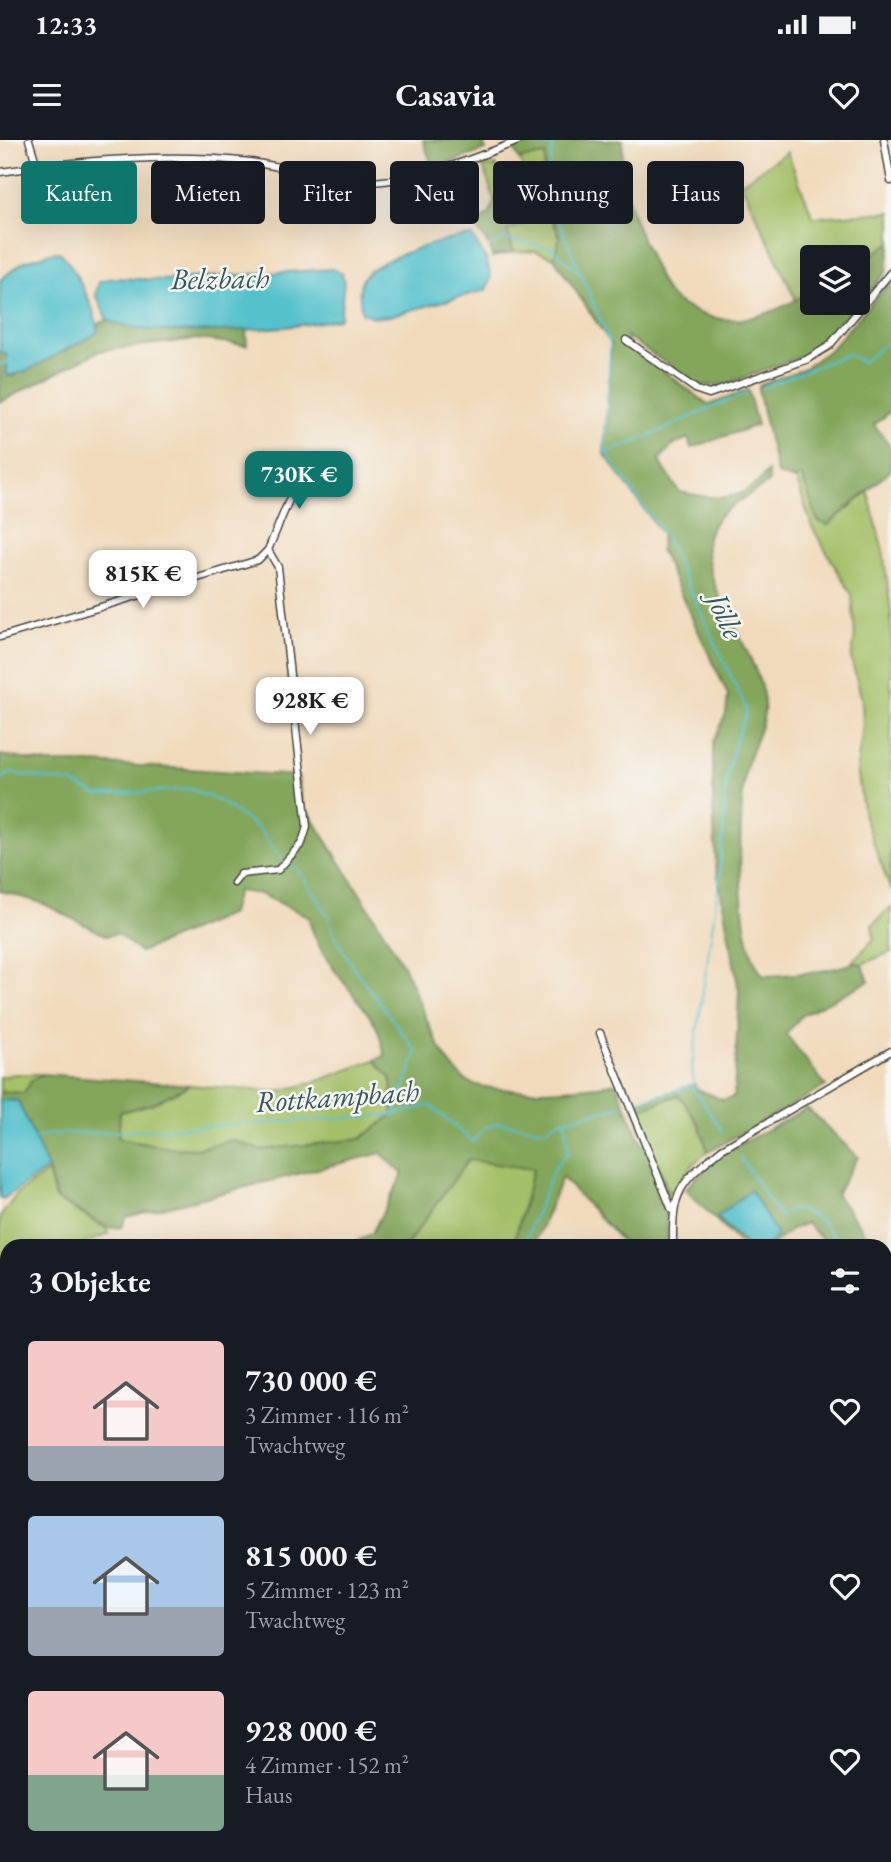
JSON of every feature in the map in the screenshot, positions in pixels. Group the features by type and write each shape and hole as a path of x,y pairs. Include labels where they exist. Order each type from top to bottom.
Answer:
{"street":[{"path":"29,140 35,161"},
{"path":"134,161 192,158 250,162 382,181 430,172 520,140"},
{"path":"884,140 891,181"},
{"path":"0,172 21,169"},
{"path":"626,340 696,390 709,394 806,360 829,346 850,325 891,272"},
{"path":"0,637 258,560 268,550 305,462"},
{"path":"234,883 242,874 278,870 302,843 307,827 278,567 268,550"},
{"path":"600,1033 672,1210 673,1239"},
{"path":"672,1210 682,1186 723,1149 891,1051"}],"green space":[{"path":"423,140 482,140 486,150 454,161 430,161"},
{"path":"526,140 623,140 622,161 545,161 546,155 519,159 512,146"},
{"path":"787,152 813,217 891,212 891,242 870,256 870,245 800,245 800,298 796,300 744,189 744,181"},
{"path":"546,154 545,161 519,159"},
{"path":"486,157 489,167 493,166 493,197 481,159"},
{"path":"493,203 493,224 522,224 507,231 514,252 492,257 490,247 475,225 490,213"},
{"path":"633,215 666,291 674,300 689,308 708,316 739,319 769,312 800,297 800,315 849,315 839,327 803,356 724,385 699,386 626,336 630,346 709,405 748,390 757,425 691,448 688,438 673,445 659,460 679,492 728,497 748,490 768,471 769,482 722,514 715,522 707,543 715,585 757,673 763,694 763,720 746,768 741,814 743,908 754,960 764,976 862,964 869,981 802,1015 786,1034 826,1086 708,1152 699,1124 679,1095 635,1111 632,1104 695,1084 695,1088 723,1100 734,1097 739,991 716,866 713,808 713,743 726,714 728,695 660,549 662,534 604,453 611,344 554,258 560,237 554,224 633,224"},
{"path":"522,224 554,224 560,237 554,258 536,251 514,252 507,231"},
{"path":"891,242 886,272 870,291 870,256"},
{"path":"891,280 891,411 874,425 891,447 891,470 828,525 818,521 802,476 792,479 777,474 758,390 760,385 803,369 832,348 861,315 870,315 870,304"},
{"path":"107,320 156,331 246,329 247,345 197,339 99,351 0,402 0,352 7,355 6,373 12,377 98,329 97,324"},
{"path":"802,476 818,521 828,525 868,492 883,551 891,611 891,891 864,817 857,767 863,726 862,700 851,658 855,637 852,595 812,527 797,481 792,479"},
{"path":"0,755 48,763 91,763 298,776 304,816 310,814 400,960 435,1039 453,1067 463,1078 492,1088 537,1090 616,1083 641,1143 652,1154 670,1194 662,1204 667,1217 667,1239 620,1239 562,1177 537,1239 515,1239 533,1169 468,1160 411,1239 361,1239 372,1233 403,1174 381,1153 126,1217 122,1227 109,1228 56,1198 48,1169 18,1101 0,1100 0,1092 24,1093 32,1080 43,1074 190,1085 151,1104 120,1112 118,1139 169,1148 196,1149 233,1140 259,1150 360,1139 393,1115 391,1078 375,1060 385,1056 380,1035 366,1010 320,947 308,916 260,894 237,891 231,914 140,952 117,933 107,936 42,903 0,891"},
{"path":"891,907 891,952 862,964 852,962 874,939 872,925"},
{"path":"375,1060 391,1078 393,1115 360,1139 259,1150 233,1140 196,1149 169,1148 118,1139 120,1112 151,1104 190,1085 275,1092 312,1083"},
{"path":"43,1074 32,1080 25,1093 0,1092 0,1077"},
{"path":"679,1095 699,1124 708,1152 694,1163 670,1194 635,1111"},
{"path":"807,1108 858,1157 836,1194 872,1239 822,1239 806,1223 792,1229 780,1239 735,1239 685,1189 717,1157"},
{"path":"468,1160 533,1169 515,1239 411,1239"},
{"path":"48,1172 55,1199 107,1229 109,1234 96,1239 0,1239 0,1217 17,1194"}],"water":[{"path":"472,236 486,259 491,278 486,290 389,316 374,317 362,313 362,280 380,264 412,250"},
{"path":"54,252 61,253 79,280 94,315 97,333 27,371 7,376 7,355 0,352 0,280 23,262"},
{"path":"332,269 342,273 344,281 340,318 290,326 186,331 127,326 107,320 96,294 99,282 113,278 162,280"},
{"path":"0,1100 18,1101 48,1169 3,1199 0,1199"},
{"path":"751,1190 777,1235 773,1239 740,1239 717,1217"}],"waterway":[{"name":"Jölle","path":"554,140 546,191 610,344 605,452 664,535 746,708 727,776 719,881 692,1067 694,1089 722,1130"},
{"path":"523,142 552,147"},
{"name":"Belzbach","path":"490,247 504,239 552,248 583,277"},
{"path":"881,347 891,340"},
{"path":"761,388 848,354 863,362 880,348"},
{"name":"Belzbach","path":"0,364 9,362"},
{"path":"607,452 747,393"},
{"path":"0,779 12,773 73,783 97,795 190,789 220,801 258,828 283,861"},
{"path":"287,863 298,870 329,917 334,935 355,970 417,1052 394,1113"},
{"name":"Rottkampbach","path":"633,1102 693,1086"},
{"name":"Rottkampbach","path":"114,1132 393,1115 430,1105 473,1142 485,1127 500,1123 545,1130 556,1122 622,1106"},
{"path":"526,1239 554,1169 568,1152 565,1121"},
{"name":"Rottkampbach","path":"36,1139 50,1134 110,1132"},
{"name":"Jölle","path":"741,1158 780,1216 792,1209 809,1214 826,1227 835,1239"}]}
